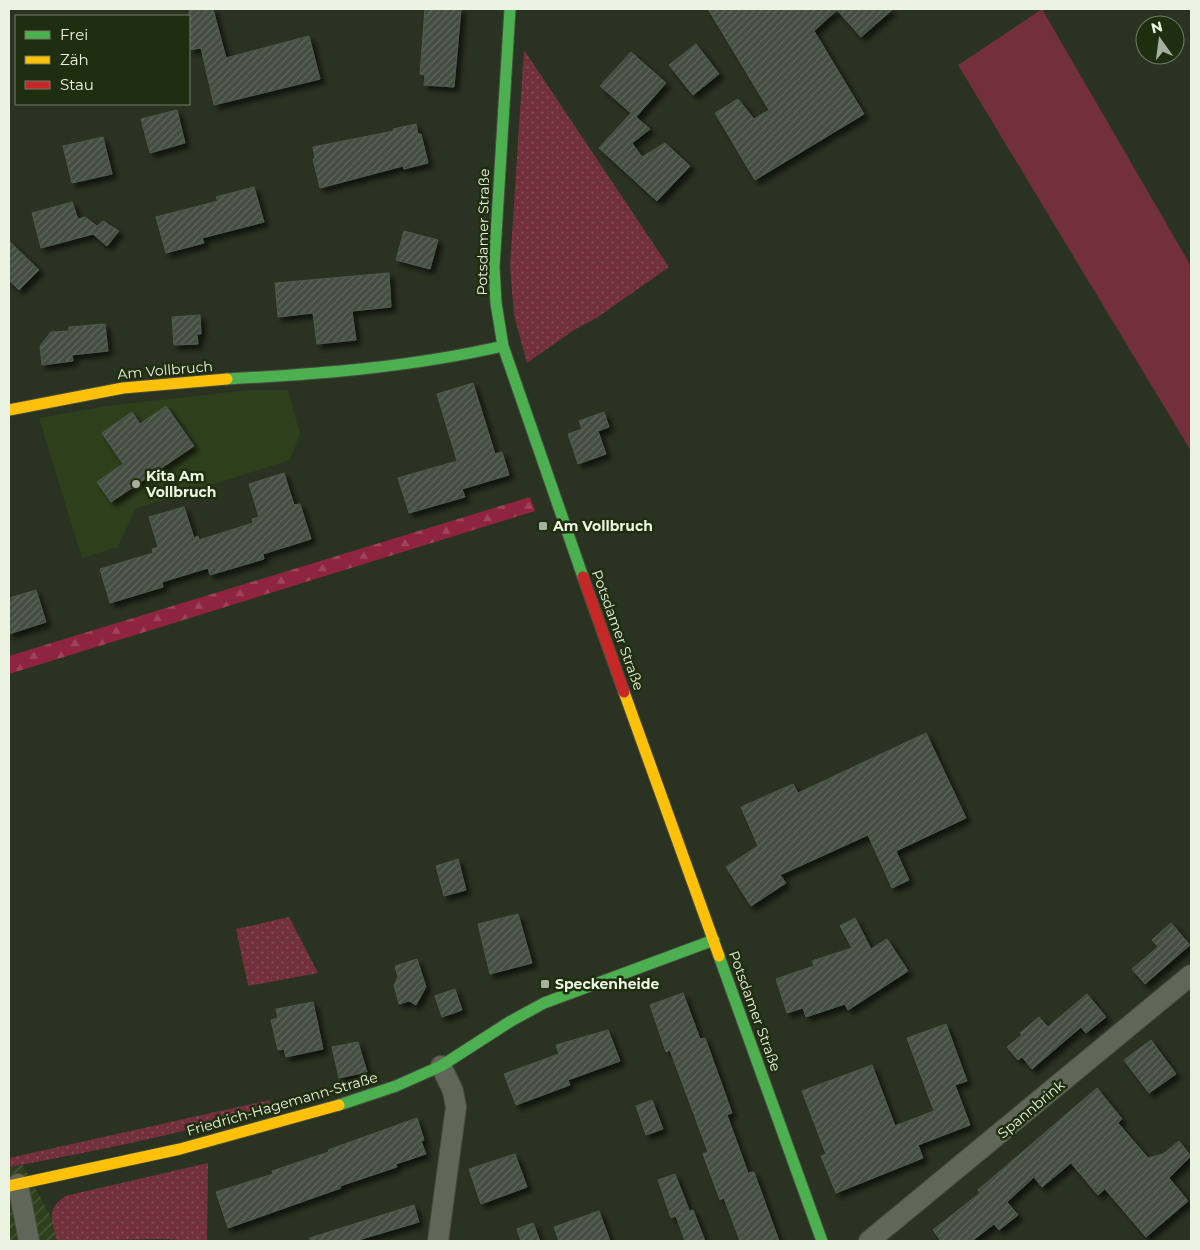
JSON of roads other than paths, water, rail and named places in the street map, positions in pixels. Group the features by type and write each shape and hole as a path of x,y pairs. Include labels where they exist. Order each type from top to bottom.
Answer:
{"street":[{"name":"Potsdamer Straße","path":"510,9 494,267 496,303 503,346 539,455 822,1241"},
{"name":"Am Vollbruch","path":"9,410 95,392 161,384 421,363 503,346"},
{"name":"Friedrich-Hagemann-Straße","path":"13,1185 180,1149 306,1115 396,1086 441,1066 511,1021 544,1003 714,940"},
{"name":"Spannbrink","path":"869,1241 1191,975"},
{"path":"438,1241 456,1107 453,1091 441,1066"},
{"path":"13,1185 29,1241"}],"place":[{"name":"Kita Am Vollbruch","path":"136,484"},
{"name":"Am Vollbruch","path":"543,526"},
{"name":"Speckenheide","path":"545,984"}]}
